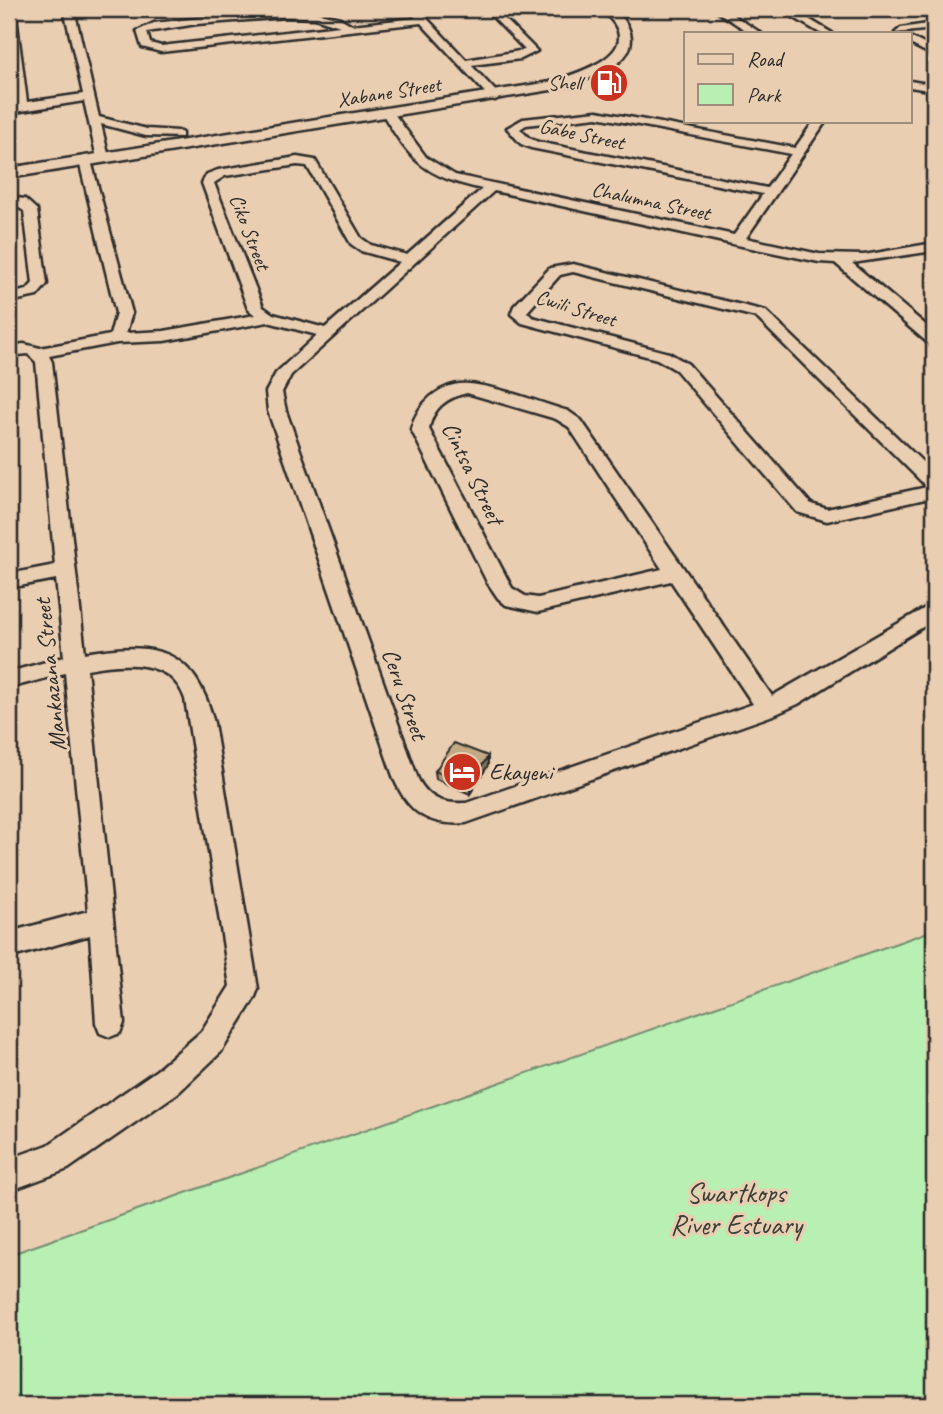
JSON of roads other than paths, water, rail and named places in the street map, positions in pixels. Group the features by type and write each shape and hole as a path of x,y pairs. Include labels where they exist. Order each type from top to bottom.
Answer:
{"street":[{"path":"10,9 22,106"},
{"path":"69,9 94,120 94,159 124,313 117,338"},
{"path":"412,9 495,97"},
{"path":"463,63 526,55 533,50 490,9"},
{"name":"Xabane Street","path":"9,173 495,97 572,80 593,72 616,58 625,47 624,24 608,9"},
{"path":"718,9 754,32"},
{"path":"785,9 825,32"},
{"path":"797,16 855,9"},
{"path":"350,28 338,20 288,13 154,26 142,31 146,45 161,49 424,20"},
{"path":"901,32 934,26"},
{"path":"912,41 934,53"},
{"path":"478,61 520,70"},
{"path":"912,84 931,88 934,73"},
{"path":"9,110 89,97"},
{"name":"Chalumna Street","path":"388,113 424,164 434,172 491,187 737,241 840,260 864,259 934,247"},
{"name":"Gabe Street","path":"770,192 538,146 525,141 513,128 523,122 597,114 798,152"},
{"path":"94,120 108,121 146,132 178,135"},
{"path":"737,241 819,122"},
{"name":"Ciko Street","path":"268,317 260,313 252,302 208,183 215,175 297,161 311,163 356,241 366,248 410,260"},
{"name":"Ceru Street","path":"491,187 284,373 274,392 274,401 406,779 420,804 440,812 466,813 768,708 790,698 934,610"},
{"path":"9,201 20,202 30,209 40,284 32,293 9,298"},
{"path":"840,260 934,340"},
{"name":"Cwili Street","path":"934,484 794,345 757,312 573,268 555,271 519,309 522,317 536,323 663,356 682,367 792,495 811,511 838,514 934,491"},
{"path":"9,351 28,349 38,353 117,338 164,336 268,317 328,333"},
{"name":"Mankazana Street","path":"38,353 44,362 102,919 110,1023"},
{"name":"Cintsa Street","path":"677,573 538,605 526,605 510,599 497,582 420,429 423,414 443,394 467,388 554,412 570,420 677,573 768,708"},
{"path":"9,581 65,570"},
{"path":"9,680 127,654 167,662 192,687 202,723 244,989 211,1042 168,1081 57,1158 9,1175"},
{"path":"9,945 102,919"}],"place":[{"name":"Shell","path":"609,83"},
{"name":"Ekayeni","path":"462,772"}],"park label":[{"name":"Swartkops River Estuary","path":"736,1208"}]}
